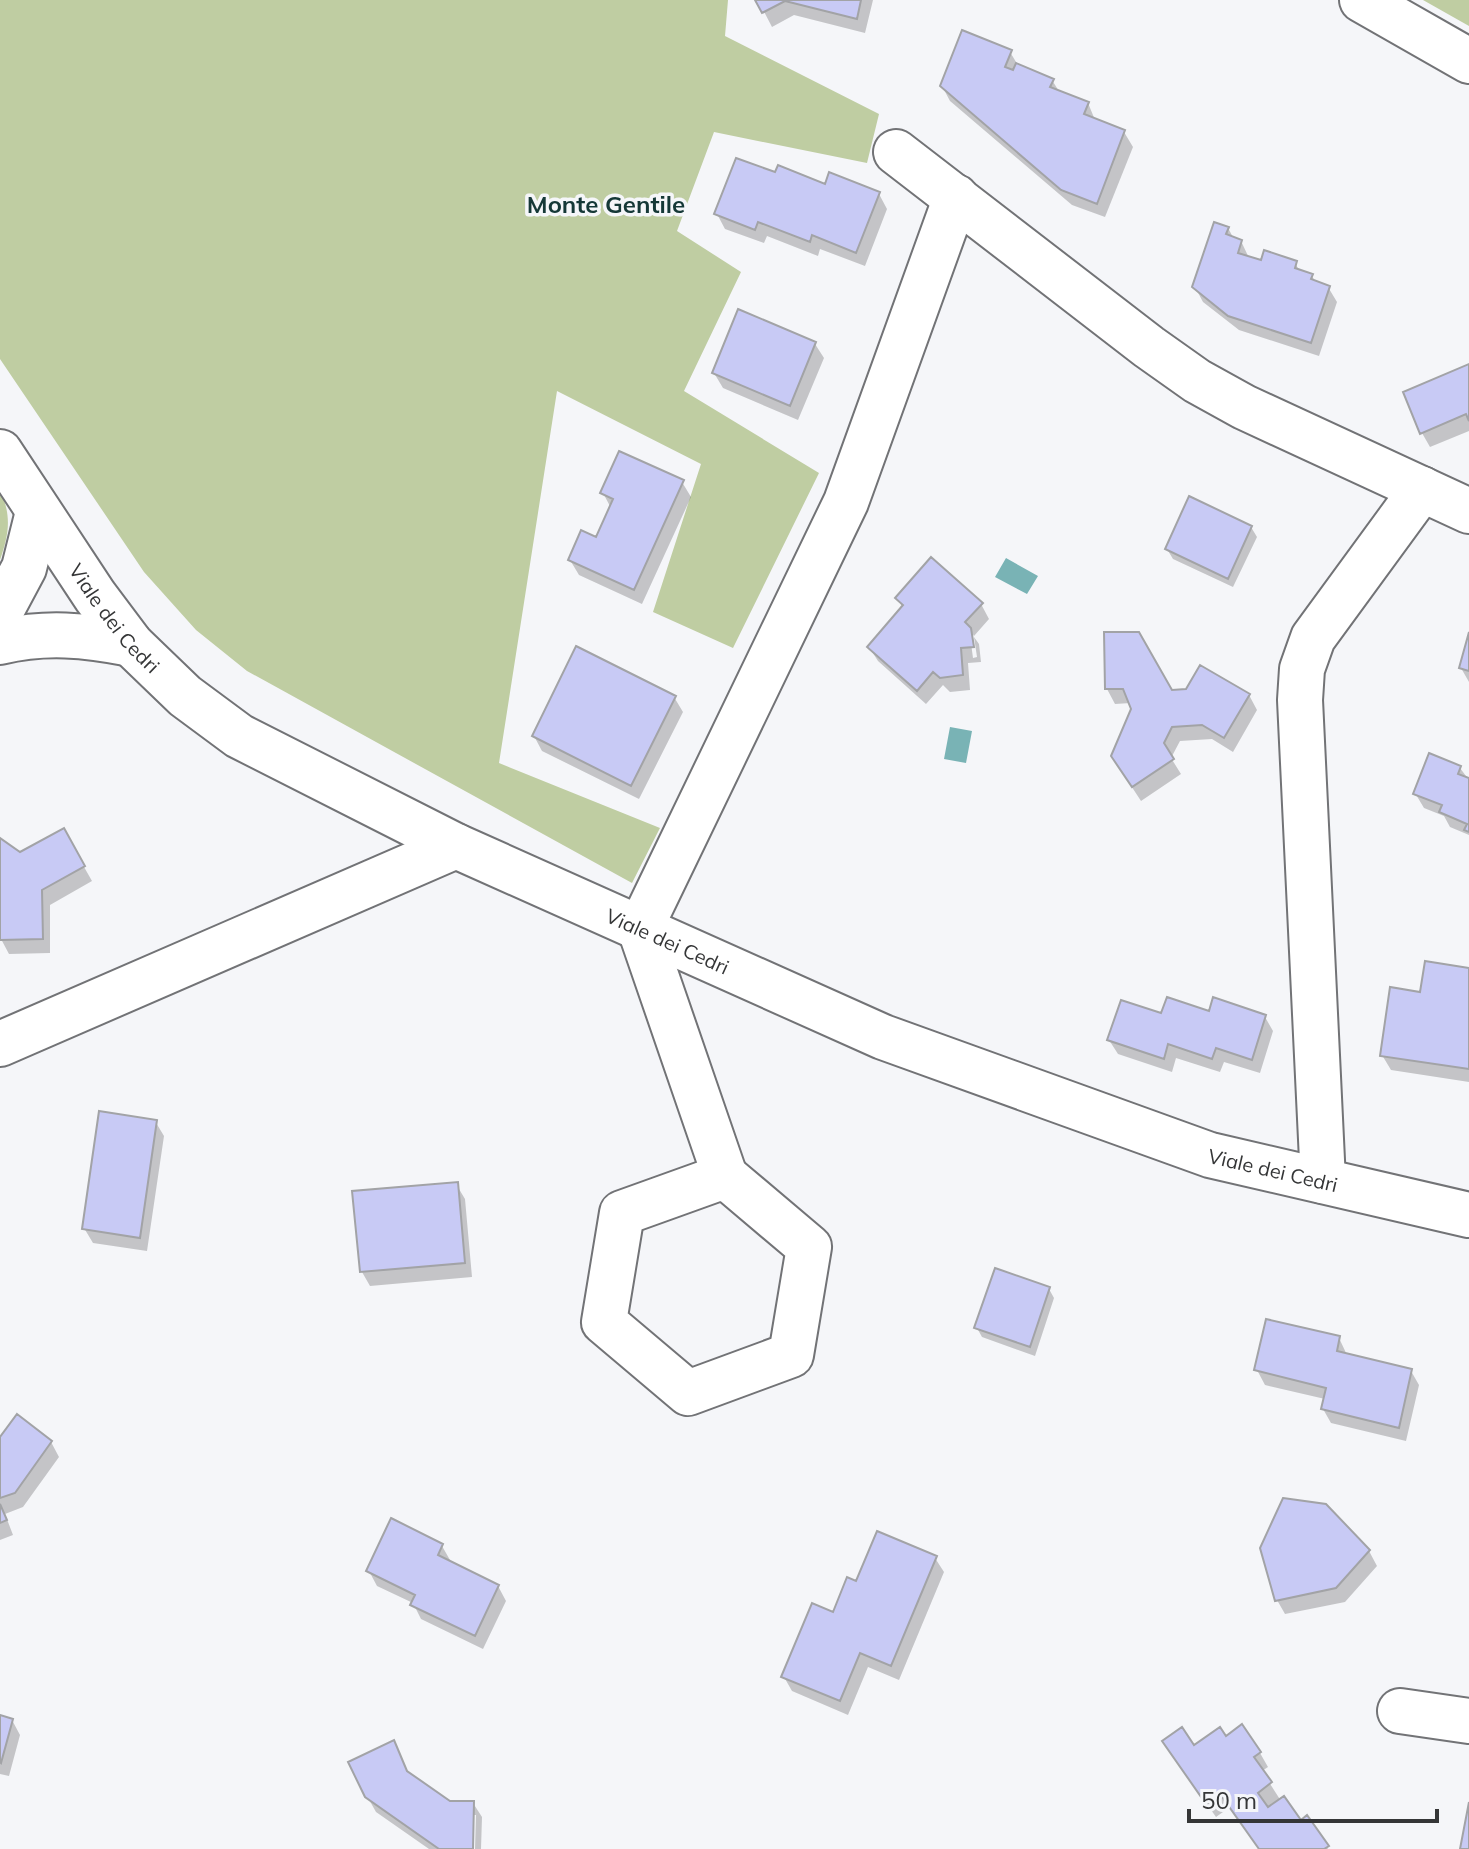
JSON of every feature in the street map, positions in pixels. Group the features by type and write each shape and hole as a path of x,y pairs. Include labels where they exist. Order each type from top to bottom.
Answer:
{"street":[{"path":"1362,0 1469,61"},
{"path":"896,152 1197,381 1244,407 1469,511"},
{"path":"725,1176 622,1213 604,1322 688,1393 791,1355 809,1247 725,1176 640,929 846,502 956,197"},
{"name":"Viale dei Cedri","path":"0,452 38,512 131,644 185,696 239,736 456,846 883,1037 1210,1155 1469,1215"},
{"path":"1323,1181 1300,700 1302,669 1307,648 1323,622 1422,489"},
{"path":"0,613 24,568 38,512"},
{"path":"0,642 41,634 72,635 131,644"},
{"path":"0,1044 456,846"},
{"path":"1400,1711 1469,1721"}],"green space":[{"path":"0,0 728,0 725,36 879,114 867,163 714,132 677,231 741,272 684,391 819,473 733,648 653,612 701,464 557,391 499,763 660,828 632,883 247,671 196,630 144,572 0,359"},
{"path":"1423,0 1469,0 1469,26"},
{"path":"0,490 8,525 0,560"}],"water":[{"path":"1006,558 1038,576 1027,594 995,577"},
{"path":"950,727 972,731 966,763 944,759"}],"building":[{"path":"755,0 861,0 857,19 785,1 762,13"},
{"path":"962,30 1012,50 1005,67 1013,70 1016,63 1054,79 1050,87 1089,102 1084,114 1125,130 1097,204 1061,190 940,86"},
{"path":"736,158 775,172 778,165 825,184 829,172 880,192 856,253 812,235 810,242 758,222 755,230 714,214"},
{"path":"1214,222 1229,227 1226,234 1242,240 1238,253 1261,260 1264,250 1297,261 1295,268 1313,274 1311,279 1330,286 1311,343 1228,316 1192,287"},
{"path":"738,309 816,342 790,406 712,373"},
{"path":"1469,364 1469,421 1466,414 1420,434 1403,392"},
{"path":"619,451 684,480 634,590 568,560 581,530 596,537 613,499 600,493"},
{"path":"1189,496 1252,526 1228,579 1165,549"},
{"path":"931,557 983,603 965,622 971,628 974,647 961,648 963,675 940,678 933,672 917,691 867,647 903,605 895,598"},
{"path":"1104,632 1139,632 1172,690 1186,689 1200,665 1250,694 1224,738 1202,725 1172,727 1164,743 1174,759 1132,787 1111,756 1131,709 1123,689 1105,689"},
{"path":"1469,632 1469,671 1459,668"},
{"path":"576,646 676,696 631,786 532,736"},
{"path":"1429,753 1461,766 1458,774 1469,778 1469,832 1464,830 1467,824 1439,812 1442,805 1413,794"},
{"path":"64,828 85,866 42,890 43,939 0,940 0,838 20,852"},
{"path":"1425,961 1469,968 1469,1069 1380,1056 1390,987 1420,992"},
{"path":"1167,997 1209,1011 1213,997 1266,1015 1252,1060 1216,1048 1212,1059 1168,1044 1164,1059 1107,1040 1121,1000 1161,1013"},
{"path":"99,1111 157,1120 140,1238 82,1229"},
{"path":"458,1182 465,1263 360,1272 352,1191"},
{"path":"995,1268 1050,1287 1030,1347 974,1328"},
{"path":"1266,1319 1340,1336 1337,1351 1412,1369 1399,1428 1321,1409 1326,1388 1254,1370"},
{"path":"17,1414 52,1441 15,1493 0,1498 0,1437"},
{"path":"1283,1498 1326,1504 1370,1550 1336,1588 1275,1601 1260,1548"},
{"path":"0,1504 7,1520 0,1523"},
{"path":"391,1518 443,1544 438,1555 499,1585 475,1636 410,1605 415,1595 366,1571"},
{"path":"877,1531 937,1556 891,1666 860,1653 840,1701 781,1677 812,1603 833,1612 847,1577 856,1581"},
{"path":"0,1715 13,1719 1,1763 0,1762"},
{"path":"1242,1724 1261,1752 1254,1757 1272,1782 1258,1793 1268,1807 1284,1796 1301,1820 1307,1815 1329,1846 1324,1849 1259,1849 1220,1794 1206,1804 1162,1741 1182,1727 1194,1745 1220,1727 1226,1736"},
{"path":"394,1740 407,1771 450,1801 474,1801 473,1849 439,1849 365,1797 348,1762"},
{"path":"1469,1802 1469,1849 1460,1849"}],"district":[{"name":"Monte Gentile","path":"606,204"}]}
